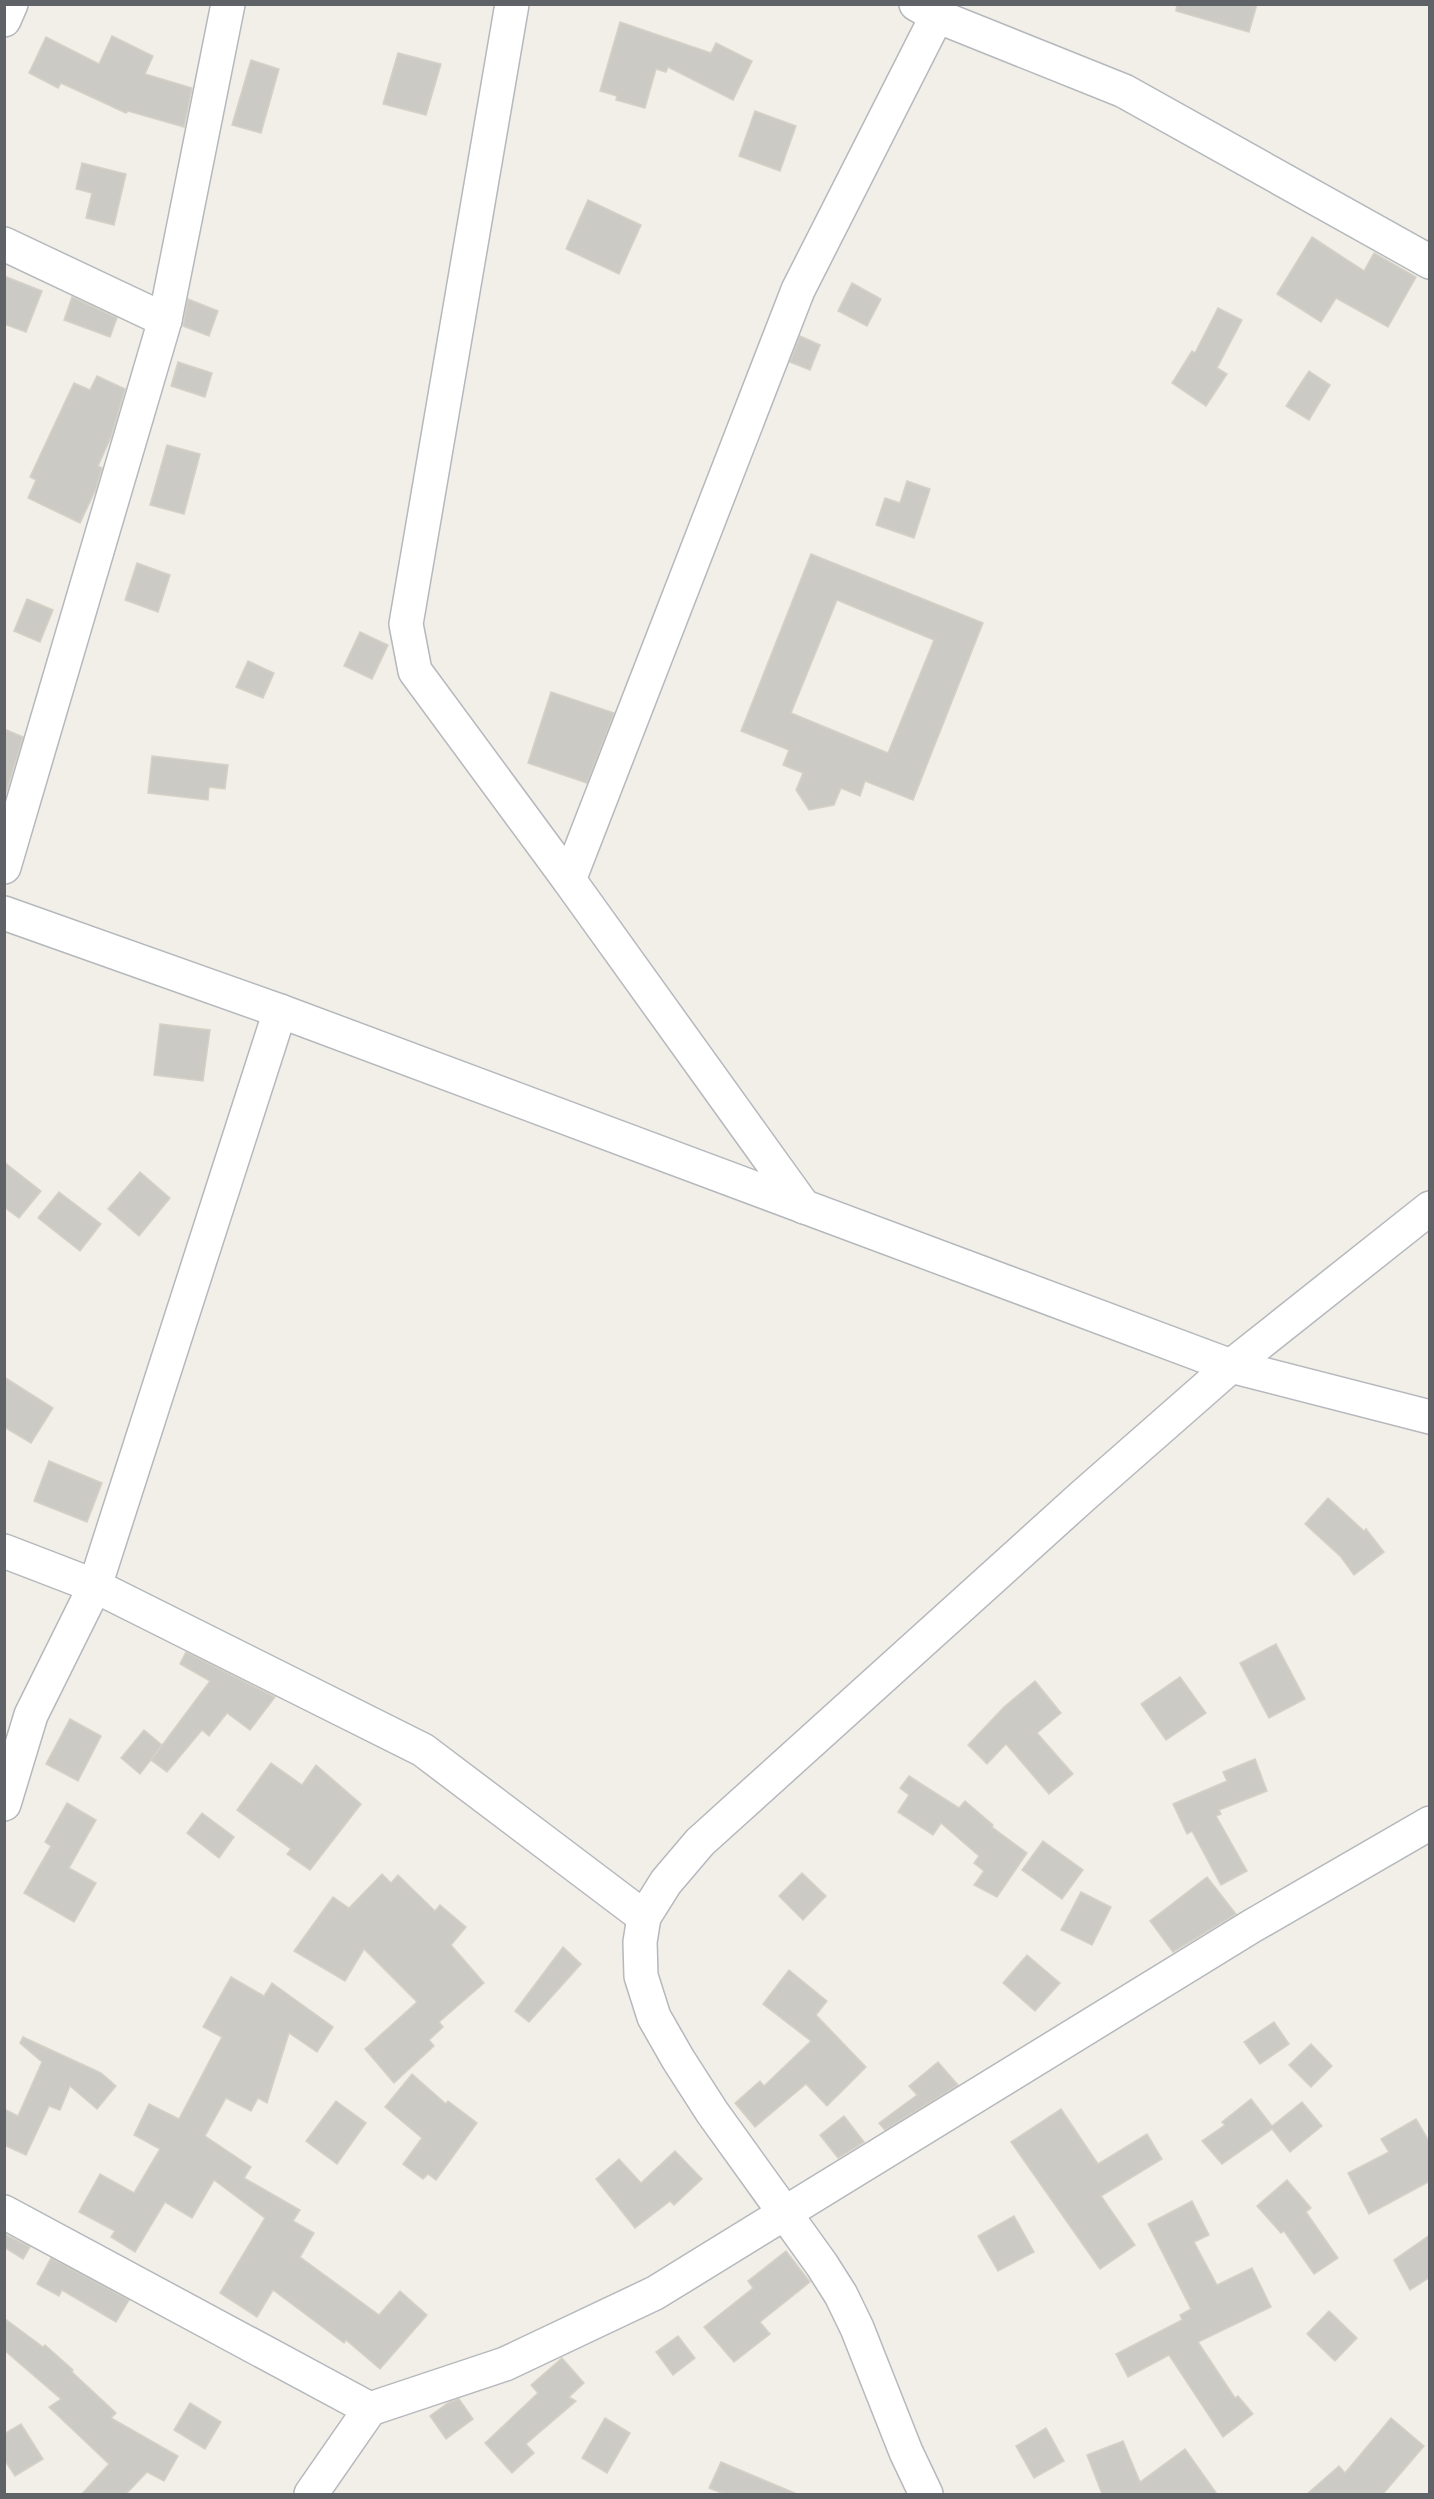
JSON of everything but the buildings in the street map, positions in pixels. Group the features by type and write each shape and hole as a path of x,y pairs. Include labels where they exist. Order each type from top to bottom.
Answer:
{"street":[{"path":"4,20 11,4"},
{"path":"4,867 165,320 228,4"},
{"path":"512,4 406,624 416,671 804,1207"},
{"path":"569,880 798,290 927,10 1124,91 1430,262"},
{"path":"4,244 165,320"},
{"path":"4,913 280,1011 1231,1366 1430,1417"},
{"path":"4,1803 31,1715 95,1586 280,1011"},
{"path":"926,2494 841,2295 712,2112 654,2017 641,1977 640,1942 644,1917 666,1882 700,1842 1084,1495 1231,1366 1430,1208"},
{"path":"4,1551 95,1586 423,1750 644,1917"},
{"path":"311,2494 370,2409 505,2364 644,2298 1252,1926 1430,1823"},
{"path":"4,2212 370,2409"}]}
